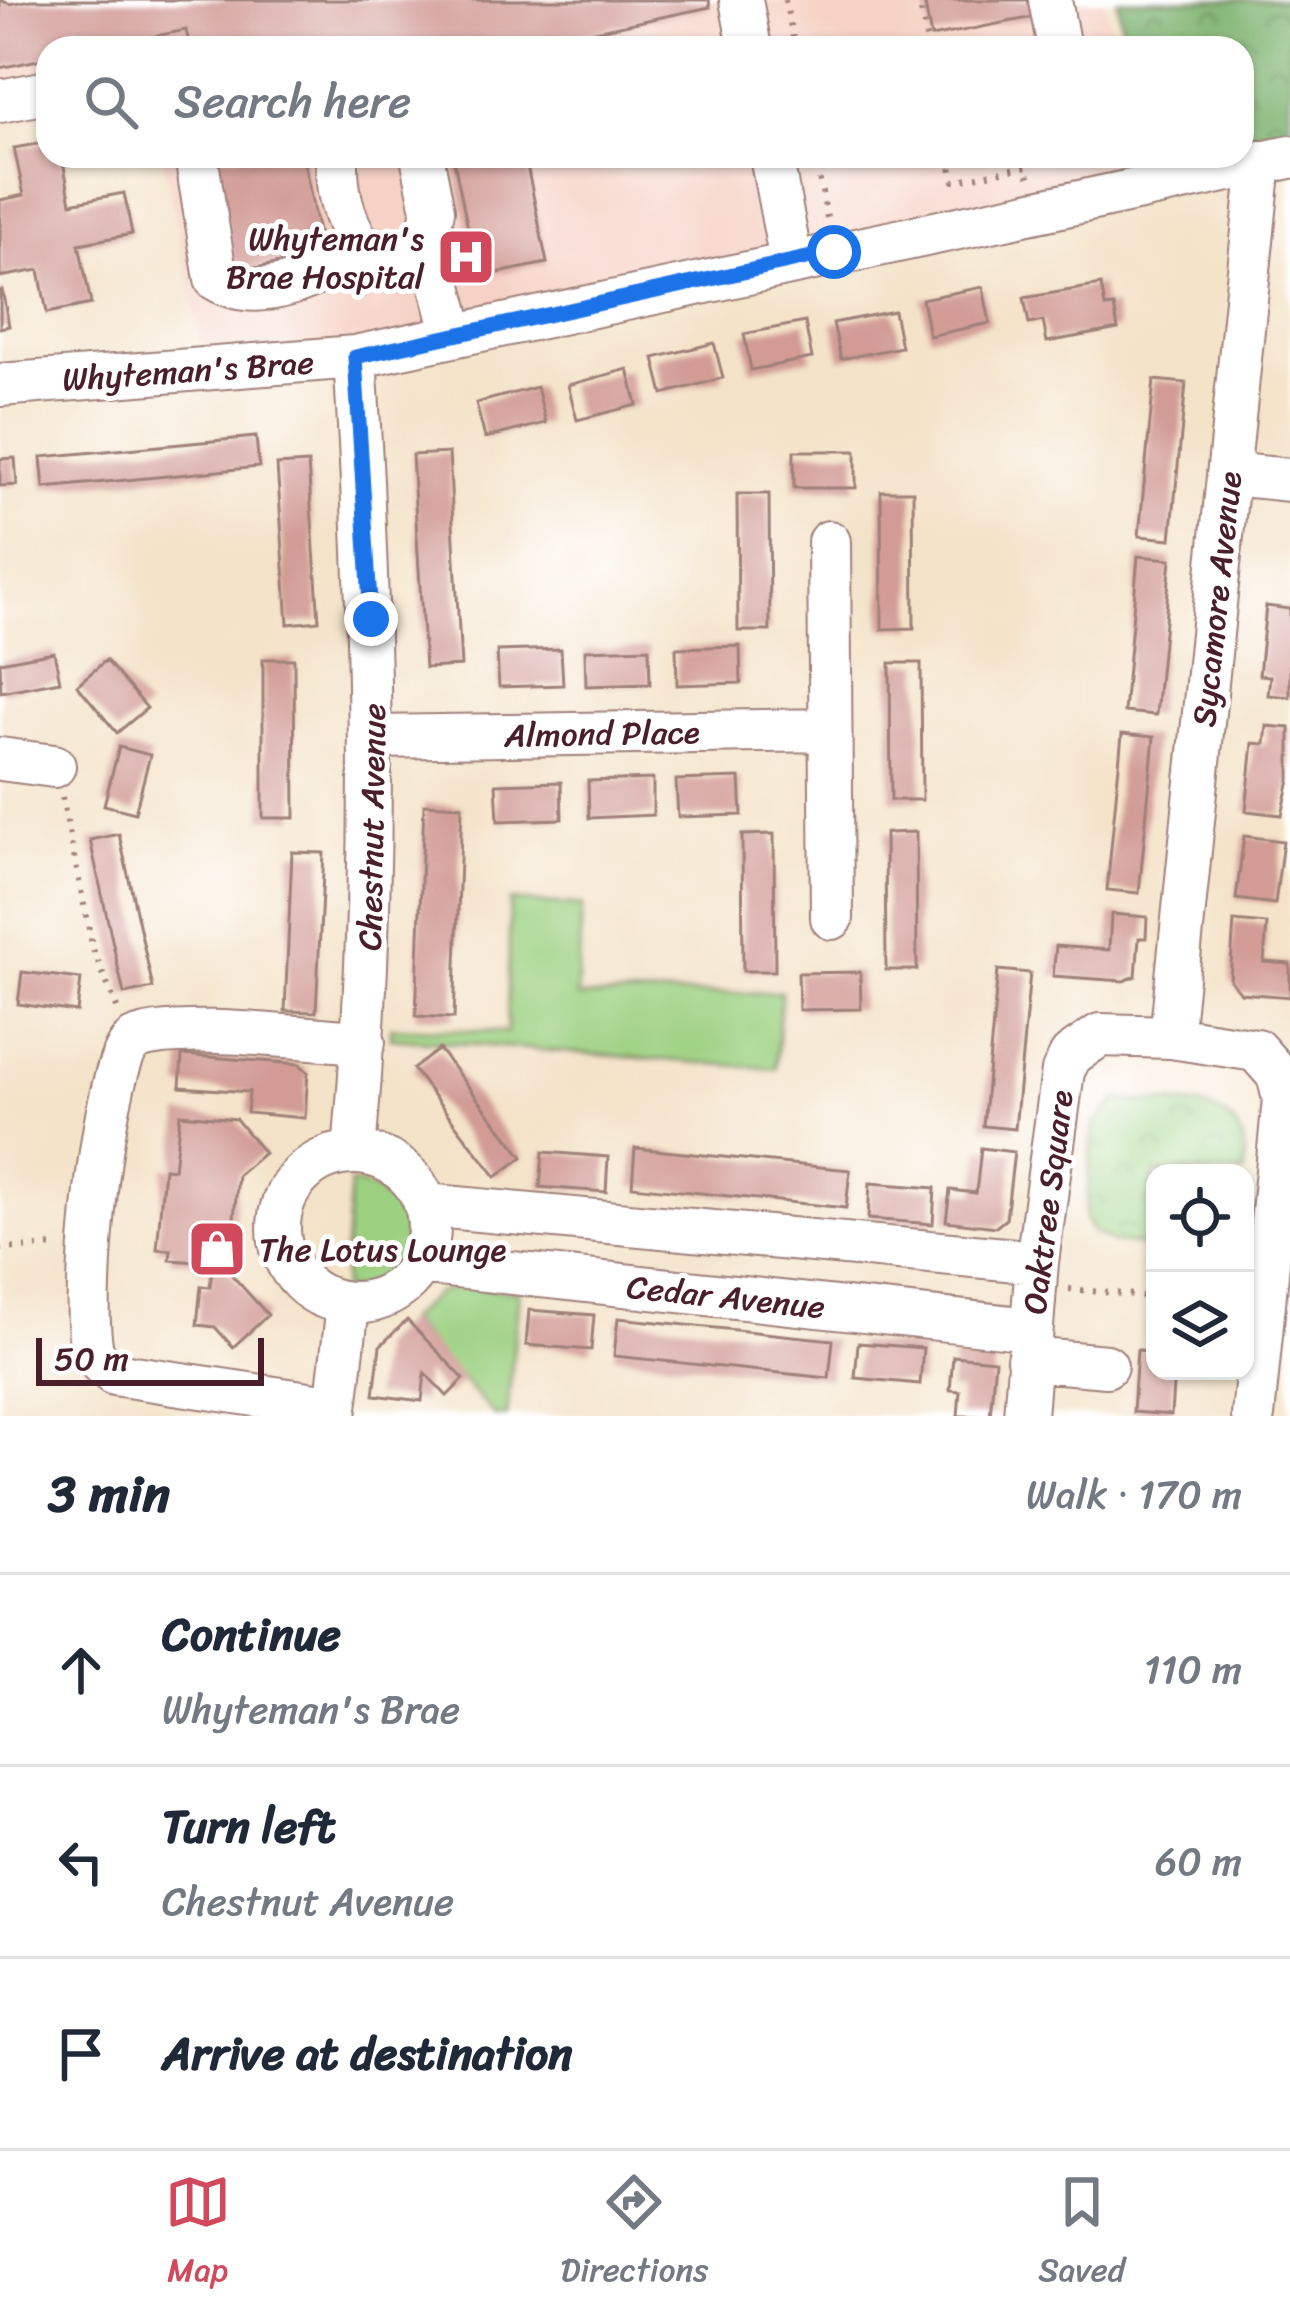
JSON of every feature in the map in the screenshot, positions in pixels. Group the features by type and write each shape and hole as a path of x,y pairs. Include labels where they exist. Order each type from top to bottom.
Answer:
{"street":[{"path":"741,0 748,36"},
{"path":"1050,0 1057,36"},
{"path":"0,101 36,94"},
{"name":"Sycamore Avenue","path":"1172,1037 1229,474 1275,159"},
{"path":"198,168 216,279 235,290 266,290 316,275 360,246 393,253 425,247"},
{"path":"337,168 336,186 360,246"},
{"path":"424,168 433,210 425,247 434,259 454,336"},
{"path":"773,168 791,261"},
{"name":"Whyteman's Brae","path":"0,385 355,357 1232,168"},
{"name":"Chestnut Avenue","path":"354,1153 364,1042 374,737 355,357"},
{"path":"1229,474 1290,480"},
{"path":"829,542 832,918"},
{"name":"Almond Place","path":"374,737 830,730"},
{"path":"0,759 54,766"},
{"path":"348,1305 336,1411 114,1375 94,1354 89,1319 104,1117 118,1055 131,1041 166,1032 364,1042"},
{"name":"Oaktree Square","path":"1025,1416 1035,1274 1063,1071 1071,1055 1100,1035 1172,1037 1256,1050 1278,1075 1284,1099 1253,1416"},
{"path":"354,1153 391,1162 406,1174 425,1205 429,1233 420,1263 395,1291 348,1305 314,1292 294,1274 282,1253 278,1223 284,1199 305,1170 354,1153"},
{"name":"Cedar Avenue","path":"425,1205 1035,1274"},
{"name":"Cedar Avenue","path":"420,1263 1029,1344 1106,1366"}],"path":[{"path":"785,0 792,36"},
{"path":"919,0 926,36"},
{"path":"817,168 834,252"},
{"path":"951,168 954,181 1018,168"},
{"path":"1028,168 1036,209"},
{"path":"54,766 93,949 131,1041"},
{"path":"0,1249 94,1245"},
{"path":"1035,1274 1146,1296"}],"shaded area":[{"path":"0,0 1105,0 1112,36 36,36 36,118 0,125"},
{"name":"Whyteman's Brae Hospital","path":"165,168 1139,171 357,343 203,349"}],"green space":[{"path":"1117,0 1290,0 1290,127 1254,132 1254,36 1124,36"},
{"path":"510,901 582,906 577,997 781,992 776,1069 391,1038 391,1027 507,1032"},
{"path":"1117,1100 1207,1108 1224,1115 1237,1128 1244,1164 1146,1164 1146,1245 1113,1243 1092,1232 1085,1217 1094,1126"},
{"path":"350,1183 374,1190 392,1203 402,1220 404,1239 388,1274 368,1285 342,1290"},
{"path":"457,1287 519,1291 507,1416 495,1416 407,1320 437,1293"}],"building":[{"path":"0,0 10,4 31,0 709,0 710,7 571,36 187,36 186,30 156,36 36,36 36,60 0,68"},
{"path":"924,0 1037,0 1039,16 931,36"},
{"path":"36,144 36,168 64,168 71,203 124,193 132,234 79,244 91,304 47,313 39,270 0,277 0,200 24,195 14,148"},
{"path":"214,168 305,168 322,254 236,272"},
{"path":"455,168 527,168 547,263 478,277"},
{"path":"1101,285 1105,307 1114,306 1118,329 1047,342 1043,321 1029,324 1024,298"},
{"path":"983,287 990,323 929,336 922,299"},
{"path":"0,291 9,326 0,328"},
{"path":"894,311 901,347 841,359 833,323"},
{"path":"805,322 812,358 751,370 744,334"},
{"path":"714,343 723,378 663,394 654,358"},
{"path":"628,369 637,405 577,420 568,385"},
{"path":"1154,380 1186,383 1171,539 1139,536"},
{"path":"537,387 546,423 485,438 476,403"},
{"path":"256,437 259,467 44,488 41,457"},
{"path":"794,451 856,451 856,488 794,488"},
{"path":"449,453 461,666 425,668 412,455"},
{"path":"15,458 17,485 0,486 0,459"},
{"path":"308,463 319,621 288,624 277,465"},
{"path":"881,491 913,491 914,628 882,629"},
{"path":"737,494 769,494 770,631 738,631"},
{"path":"1138,556 1171,559 1156,715 1124,712"},
{"path":"1266,606 1290,609 1290,697 1268,695 1270,676 1259,675"},
{"path":"740,646 741,683 677,685 676,648"},
{"path":"649,648 650,684 586,686 585,650"},
{"path":"561,649 563,685 499,687 497,651"},
{"path":"54,652 60,681 1,692 0,662"},
{"path":"263,659 294,659 295,818 263,818"},
{"path":"106,660 147,708 117,733 77,685"},
{"path":"890,663 921,663 922,800 891,800"},
{"path":"1267,726 1290,728 1290,780 1282,815 1246,811 1253,743 1265,744"},
{"path":"1122,734 1154,737 1139,893 1107,890"},
{"path":"119,747 150,755 135,813 104,805"},
{"path":"740,778 742,815 678,817 676,780"},
{"path":"653,779 653,815 589,818 588,781"},
{"path":"561,782 562,819 498,821 496,784"},
{"path":"424,804 462,806 454,1018 416,1016"},
{"path":"916,832 917,970 886,970 885,833"},
{"path":"119,834 153,988 124,994 90,840"},
{"path":"774,834 775,971 743,971 742,835"},
{"path":"1244,836 1283,841 1275,904 1236,899"},
{"path":"292,852 324,853 316,1012 285,1011"},
{"path":"1111,914 1147,917 1146,938 1139,938 1136,976 1124,981 1053,976 1056,946 1109,950"},
{"path":"1234,921 1267,924 1264,962 1290,964 1290,997 1240,993 1230,980"},
{"path":"998,970 1030,973 1015,1129 983,1126"},
{"path":"22,972 81,979 77,1012 18,1004"},
{"path":"860,972 861,1009 799,1010 798,973"},
{"path":"439,1049 523,1157 496,1177 413,1069"},
{"path":"182,1055 299,1064 308,1072 305,1118 247,1113 249,1092 180,1087"},
{"path":"180,1114 236,1119 264,1153 238,1175 229,1272 268,1315 233,1347 215,1327 197,1325 201,1286 210,1287 212,1271 197,1270 198,1262 170,1260 171,1250 157,1249 164,1168 174,1169"},
{"path":"635,1148 850,1170 846,1208 632,1186"},
{"path":"981,1148 1014,1152 1006,1219 996,1227 946,1221 950,1190 976,1193"},
{"path":"543,1152 608,1157 606,1192 540,1187"},
{"path":"870,1183 935,1188 933,1224 868,1219"},
{"path":"529,1310 594,1315 591,1350 526,1345"},
{"path":"618,1318 833,1340 829,1378 614,1356"},
{"path":"407,1320 464,1379 447,1396 425,1373 422,1401 374,1395 380,1346"},
{"path":"858,1343 923,1348 920,1384 855,1378"},
{"path":"1137,1350 1146,1351 1146,1380 1173,1380 1171,1415 1133,1412"},
{"path":"953,1356 995,1360 990,1416 958,1416 960,1391 950,1390"}],"place":[{"name":"Whyteman's Brae Hospital","path":"466,257"},
{"name":"The Lotus Lounge","path":"217,1249"}],"route":[{"path":"371,619 355,357 834,252"}]}
